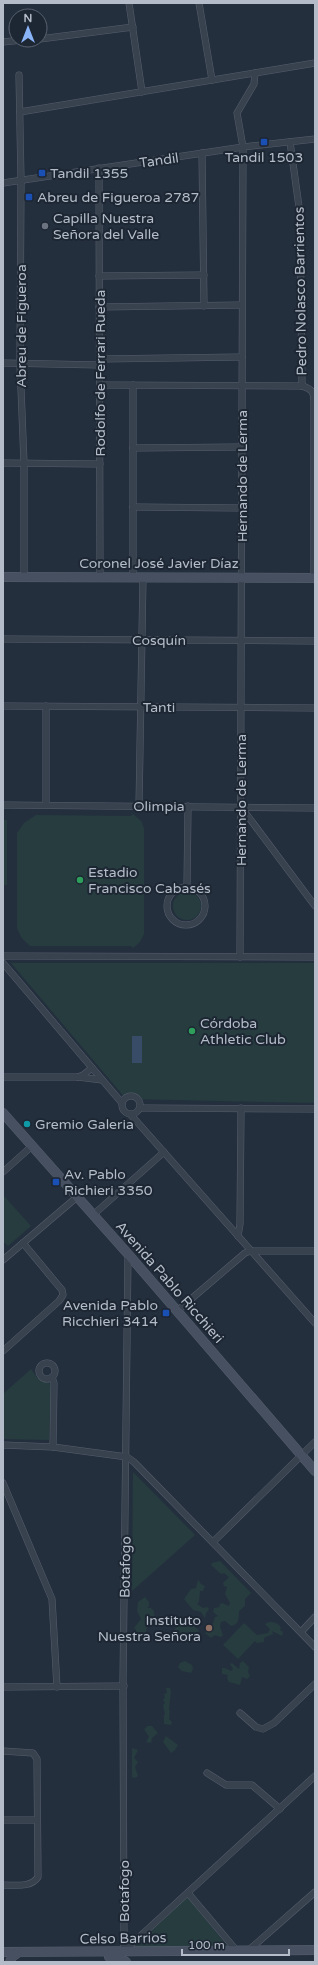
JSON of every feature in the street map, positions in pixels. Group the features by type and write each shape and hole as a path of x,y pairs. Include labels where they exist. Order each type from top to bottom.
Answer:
{"main road":[{"name":"Coronel José Javier Díaz","path":"3,577 314,578"},
{"name":"Avenida Pablo Ricchieri","path":"3,1113 128,1254 315,1471"},
{"name":"Celso Barrios","path":"3,1952 64,1953 124,1951 315,1950"},
{"path":"10,1962 12,1957 19,1952"},
{"path":"64,1953 78,1957 118,1957 126,1962"}],"street":[{"path":"129,3 142,92"},
{"path":"199,3 212,80"},
{"path":"48,38 133,28"},
{"path":"20,112 315,63"},
{"name":"Hernando de Lerma","path":"240,957 243,147 237,113 254,84 255,73"},
{"name":"Abreu de Figueroa","path":"19,75 21,180 20,364 24,463 24,577"},
{"name":"Tandil","path":"3,182 243,147 315,139"},
{"name":"Pedro Nolasco Barrientos","path":"290,142 300,214 302,386 310,389 314,393 315,404 314,578"},
{"path":"202,153 204,306"},
{"name":"Rodolfo de Ferrari Rueda","path":"99,168 100,577"},
{"path":"100,276 204,275"},
{"path":"100,307 242,305"},
{"path":"3,363 100,362 242,357"},
{"path":"100,385 302,386"},
{"path":"133,385 133,577"},
{"path":"133,448 242,447"},
{"path":"3,463 100,464"},
{"path":"133,508 242,508"},
{"path":"139,806 143,577"},
{"name":"Cosquín","path":"3,639 315,641"},
{"name":"Tanti","path":"3,706 315,708"},
{"path":"46,706 46,805"},
{"name":"Olimpia","path":"3,805 315,808"},
{"path":"188,806 188,887"},
{"path":"241,807 315,906"},
{"path":"188,887 199,892 205,901 205,907 201,918 197,922 185,925 173,919 168,908 171,895 176,891 188,887"},
{"path":"3,956 315,957"},
{"path":"3,963 122,1103 124,1111 131,1114 315,1323"},
{"path":"78,1077 92,1068"},
{"path":"3,1077 78,1077 102,1080"},
{"path":"122,1103 128,1097 134,1097 138,1100 140,1108 137,1113 131,1114"},
{"path":"140,1108 315,1109"},
{"path":"238,1236 240,1224 241,1108"},
{"path":"3,1172 32,1146"},
{"path":"93,1215 164,1152"},
{"path":"3,1260 77,1197"},
{"path":"3,1351 59,1301 63,1295 62,1290 23,1243"},
{"path":"177,1311 245,1253 251,1251 315,1251"},
{"name":"Botafogo","path":"124,1951 124,1686 128,1254"},
{"path":"52,1377 54,1383 53,1447"},
{"path":"213,1542 315,1442"},
{"path":"3,1445 53,1447 127,1457 134,1462 315,1646"},
{"path":"4,1488 52,1599 57,1687"},
{"path":"301,1632 315,1617"},
{"path":"240,1712 256,1727 263,1729 274,1723 315,1684"},
{"path":"3,1687 124,1686"},
{"path":"3,1751 27,1751 33,1753 37,1759 38,1820 38,1876 34,1882 28,1885 3,1885"},
{"path":"208,1773 226,1785 252,1785 280,1809"},
{"path":"124,1951 315,1776"},
{"path":"3,1820 38,1820"},
{"path":"249,1950 315,1892"},
{"path":"188,1893 236,1950"}],"green space":[{"name":"Estadio Francisco Cabasés","path":"133,814 142,822 144,829 144,934 140,942 133,948 131,946 30,946 21,937 17,928 17,833 24,823 36,815 131,816"},
{"path":"3,820 7,820 7,885 3,885"},
{"path":"187,892 193,893 197,896 200,900 200,912 197,916 193,919 187,920 181,919 177,916 174,912 173,906 174,900 177,896 181,893"},
{"name":"Córdoba Athletic Club","path":"11,963 315,963 315,1103 126,1099"},
{"path":"3,1195 31,1226 8,1246 3,1241"},
{"path":"31,1369 38,1379 49,1383 51,1386 49,1440 3,1439 3,1394"},
{"path":"133,1472 195,1535 132,1591"},
{"path":"220,1561 251,1593 245,1599 245,1606 239,1611 239,1619 237,1623 231,1626 225,1621 221,1622 220,1626 223,1636 220,1637 215,1635 211,1638 205,1633 212,1626 215,1617 218,1616 213,1612 214,1608 220,1607 219,1605 222,1603 229,1606 230,1603 225,1594 227,1587 224,1586 223,1583 229,1577 224,1573 221,1574 211,1565 212,1563"},
{"path":"198,1580 205,1586 203,1591 200,1591 199,1602 197,1604 203,1608 207,1607 209,1609 205,1618 201,1612 193,1610 184,1599 191,1589 196,1588"},
{"path":"145,1597 149,1602 149,1606 147,1608 151,1608 154,1611 155,1622 147,1625 146,1634 137,1636 134,1628 141,1619 137,1611 138,1602"},
{"path":"186,1618 199,1631 188,1643 181,1640 174,1630"},
{"path":"269,1622 279,1625 281,1628 280,1630 283,1632 282,1636 272,1631 273,1634 264,1638 264,1642 257,1643 255,1641 238,1659 223,1645 244,1623 257,1635 268,1633 270,1629 265,1624"},
{"path":"185,1661 192,1665 193,1669 191,1673 182,1671 178,1667 180,1663"},
{"path":"243,1661 249,1667 248,1672 250,1676 247,1679 242,1677 240,1685 229,1682 227,1678 228,1675 222,1674 222,1668 231,1671 233,1669 230,1664 232,1663 239,1669 240,1663"},
{"path":"166,1688 170,1688 171,1691 169,1719 172,1722 171,1725 164,1724 165,1714 163,1705 165,1703 163,1699 165,1698 164,1694 167,1693"},
{"path":"148,1726 152,1726 158,1733 152,1738 151,1743 146,1742 149,1737 144,1729"},
{"path":"166,1736 178,1745 171,1753 163,1742"},
{"path":"132,1748 138,1750 134,1758 138,1762 135,1767 138,1776 135,1778 132,1777"},
{"path":"187,1897 229,1948 133,1948"}],"water":[{"path":"132,1036 142,1036 142,1063 132,1063"}],"place":[{"name":"Tandil 1503","path":"264,142"},
{"name":"Tandil 1355","path":"42,173"},
{"name":"Abreu de Figueroa 2787","path":"29,197"},
{"name":"Capilla Nuestra Señora del Valle","path":"45,226"},
{"name":"Estadio Francisco Cabasés","path":"80,880"},
{"name":"Córdoba Athletic Club","path":"192,1031"},
{"name":"Gremio Galeria","path":"27,1124"},
{"name":"Av. Pablo Richieri 3350","path":"56,1182"},
{"name":"Avenida Pablo Ricchieri 3414","path":"166,1313"},
{"name":"Instituto Nuestra Señora","path":"209,1628"}]}
